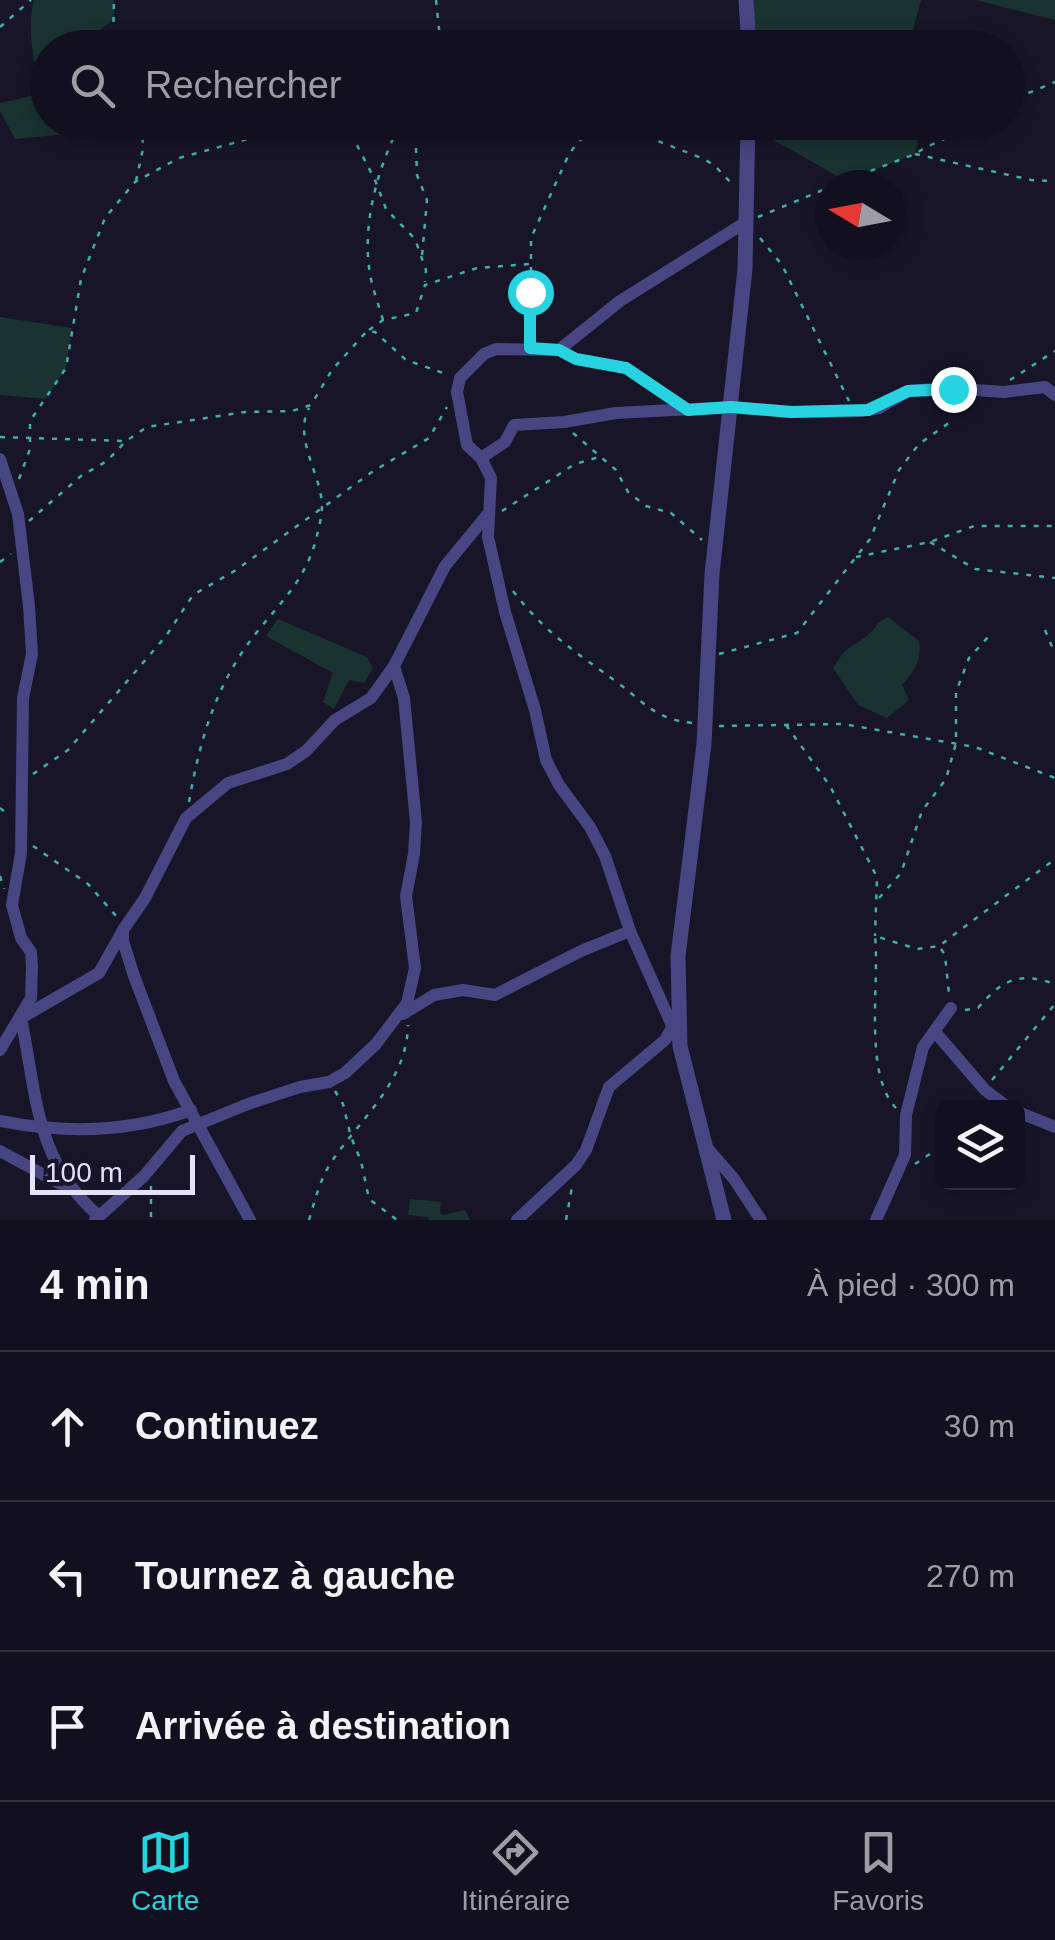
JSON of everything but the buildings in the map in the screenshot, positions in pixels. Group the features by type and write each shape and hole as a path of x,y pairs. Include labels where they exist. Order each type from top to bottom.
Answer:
{"street":[{"path":"746,0 748,30"},
{"path":"680,1046 678,956 706,725 714,551 745,268 748,140"},
{"path":"724,1220 680,1046 630,932 605,856 546,760 497,578 487,515 491,478 482,458 467,445 457,401 460,378 484,354 496,348 559,350 620,301 746,222"},
{"path":"482,458 505,442 514,425 616,412 731,407 791,412 854,411 879,408 908,391 945,388 992,391 1045,387 1055,395"},
{"path":"0,459 22,536 32,654 23,698 21,836 12,905 21,938 30,952 32,978 30,998 0,1050"},
{"path":"21,1018 99,973 145,898 186,818 228,783 287,764 306,751 334,720 371,698 394,666 445,566 487,515"},
{"path":"394,666 404,698 416,822 406,896 414,968 404,1013"},
{"path":"123,930 123,941 174,1082 250,1220"},
{"path":"0,1120 40,1129 106,1130 194,1116 329,1082 366,1054 404,1013 434,995 463,990 495,995 581,951 630,932"},
{"path":"876,1220 904,1155 906,1115 923,1047 951,1008"},
{"path":"517,1220 576,1165 586,1150 608,1087 655,1049 673,1028 679,1009"},
{"path":"21,1018 40,1129 70,1189 97,1218 153,1165 194,1116"},
{"path":"935,1032 985,1090 999,1100"},
{"path":"1025,1115 1055,1126"},
{"path":"709,1150 761,1220"},
{"path":"0,1151 70,1189"}],"path":[{"path":"0,27 30,0"},
{"path":"113,30 114,0"},
{"path":"436,0 439,30"},
{"path":"1025,95 1055,82"},
{"path":"136,182 143,140"},
{"path":"12,499 30,449 33,413 66,368 72,350 74,308 92,248 106,218 136,182 179,158 244,140"},
{"path":"186,818 207,718 219,690 256,632 284,603 304,573 322,506 305,436 306,414 332,370 358,338 382,320 416,313 426,285 415,239 386,209 353,140"},
{"path":"382,320 368,265 376,184 393,140"},
{"path":"416,140 417,175 427,200 422,257"},
{"path":"530,348 531,238 580,140"},
{"path":"654,140 704,159 725,177"},
{"path":"874,170 942,140"},
{"path":"916,154 1031,180 1055,181"},
{"path":"815,193 746,222 782,265 854,411"},
{"path":"426,285 476,268 530,264"},
{"path":"367,332 374,332 406,360 426,370 460,378"},
{"path":"559,350 576,359 626,368 688,410"},
{"path":"992,391 1055,351"},
{"path":"22,782 68,750 166,636 193,596 236,570 322,506 429,438 444,408 457,401"},
{"path":"22,536 38,511 148,427 245,412 292,411 311,405"},
{"path":"708,656 797,633 876,528 899,470 919,444 953,420"},
{"path":"558,422 616,470 628,492 646,506 671,512 714,551"},
{"path":"0,437 126,441"},
{"path":"487,515 507,509 575,464 601,456"},
{"path":"855,558 930,542 974,526 1055,526"},
{"path":"930,542 975,569 1055,578"},
{"path":"497,578 542,627 621,685 646,709 674,721 706,725 844,724 976,748 1055,778"},
{"path":"1045,630 1055,654"},
{"path":"879,898 901,873 922,811 946,779 956,743 956,692 969,658 989,636"},
{"path":"785,724 830,786 877,877 876,1049 887,1099 906,1115"},
{"path":"0,808 14,820 21,836 97,892 116,913 123,930"},
{"path":"875,936 917,949 939,946 1055,859"},
{"path":"939,946 944,955 951,1008 978,1008 996,987 1015,978 1038,978 1055,984"},
{"path":"979,1100 1055,1004"},
{"path":"309,1220 322,1180 374,1108 407,1052 404,1013"},
{"path":"329,1082 344,1104 368,1199 397,1220"},
{"path":"897,1175 935,1151"},
{"path":"151,1220 153,1165"},
{"path":"566,1220 576,1165"}],"green space":[{"path":"34,0 114,0 114,19 100,30 31,30"},
{"path":"753,0 921,0 913,30 754,30"},
{"path":"976,0 1055,0 1055,20"},
{"path":"30,96 30,138 15,139 0,111 0,103"},
{"path":"774,140 918,140 915,154 874,170 827,170"},
{"path":"0,317 72,328 66,368 46,399 0,395"},
{"path":"888,617 919,641 920,648 916,665 902,685 909,700 887,718 858,705 833,668 846,650"},
{"path":"278,619 367,657 373,668 364,683 349,680 334,709 323,702 333,673 266,636"},
{"path":"410,1199 441,1202 443,1215 465,1210 470,1220 429,1220 408,1215"}],"route":[{"path":"530,292 530,348 559,350 576,359 626,368 688,410 868,410 908,391 953,389"}]}
